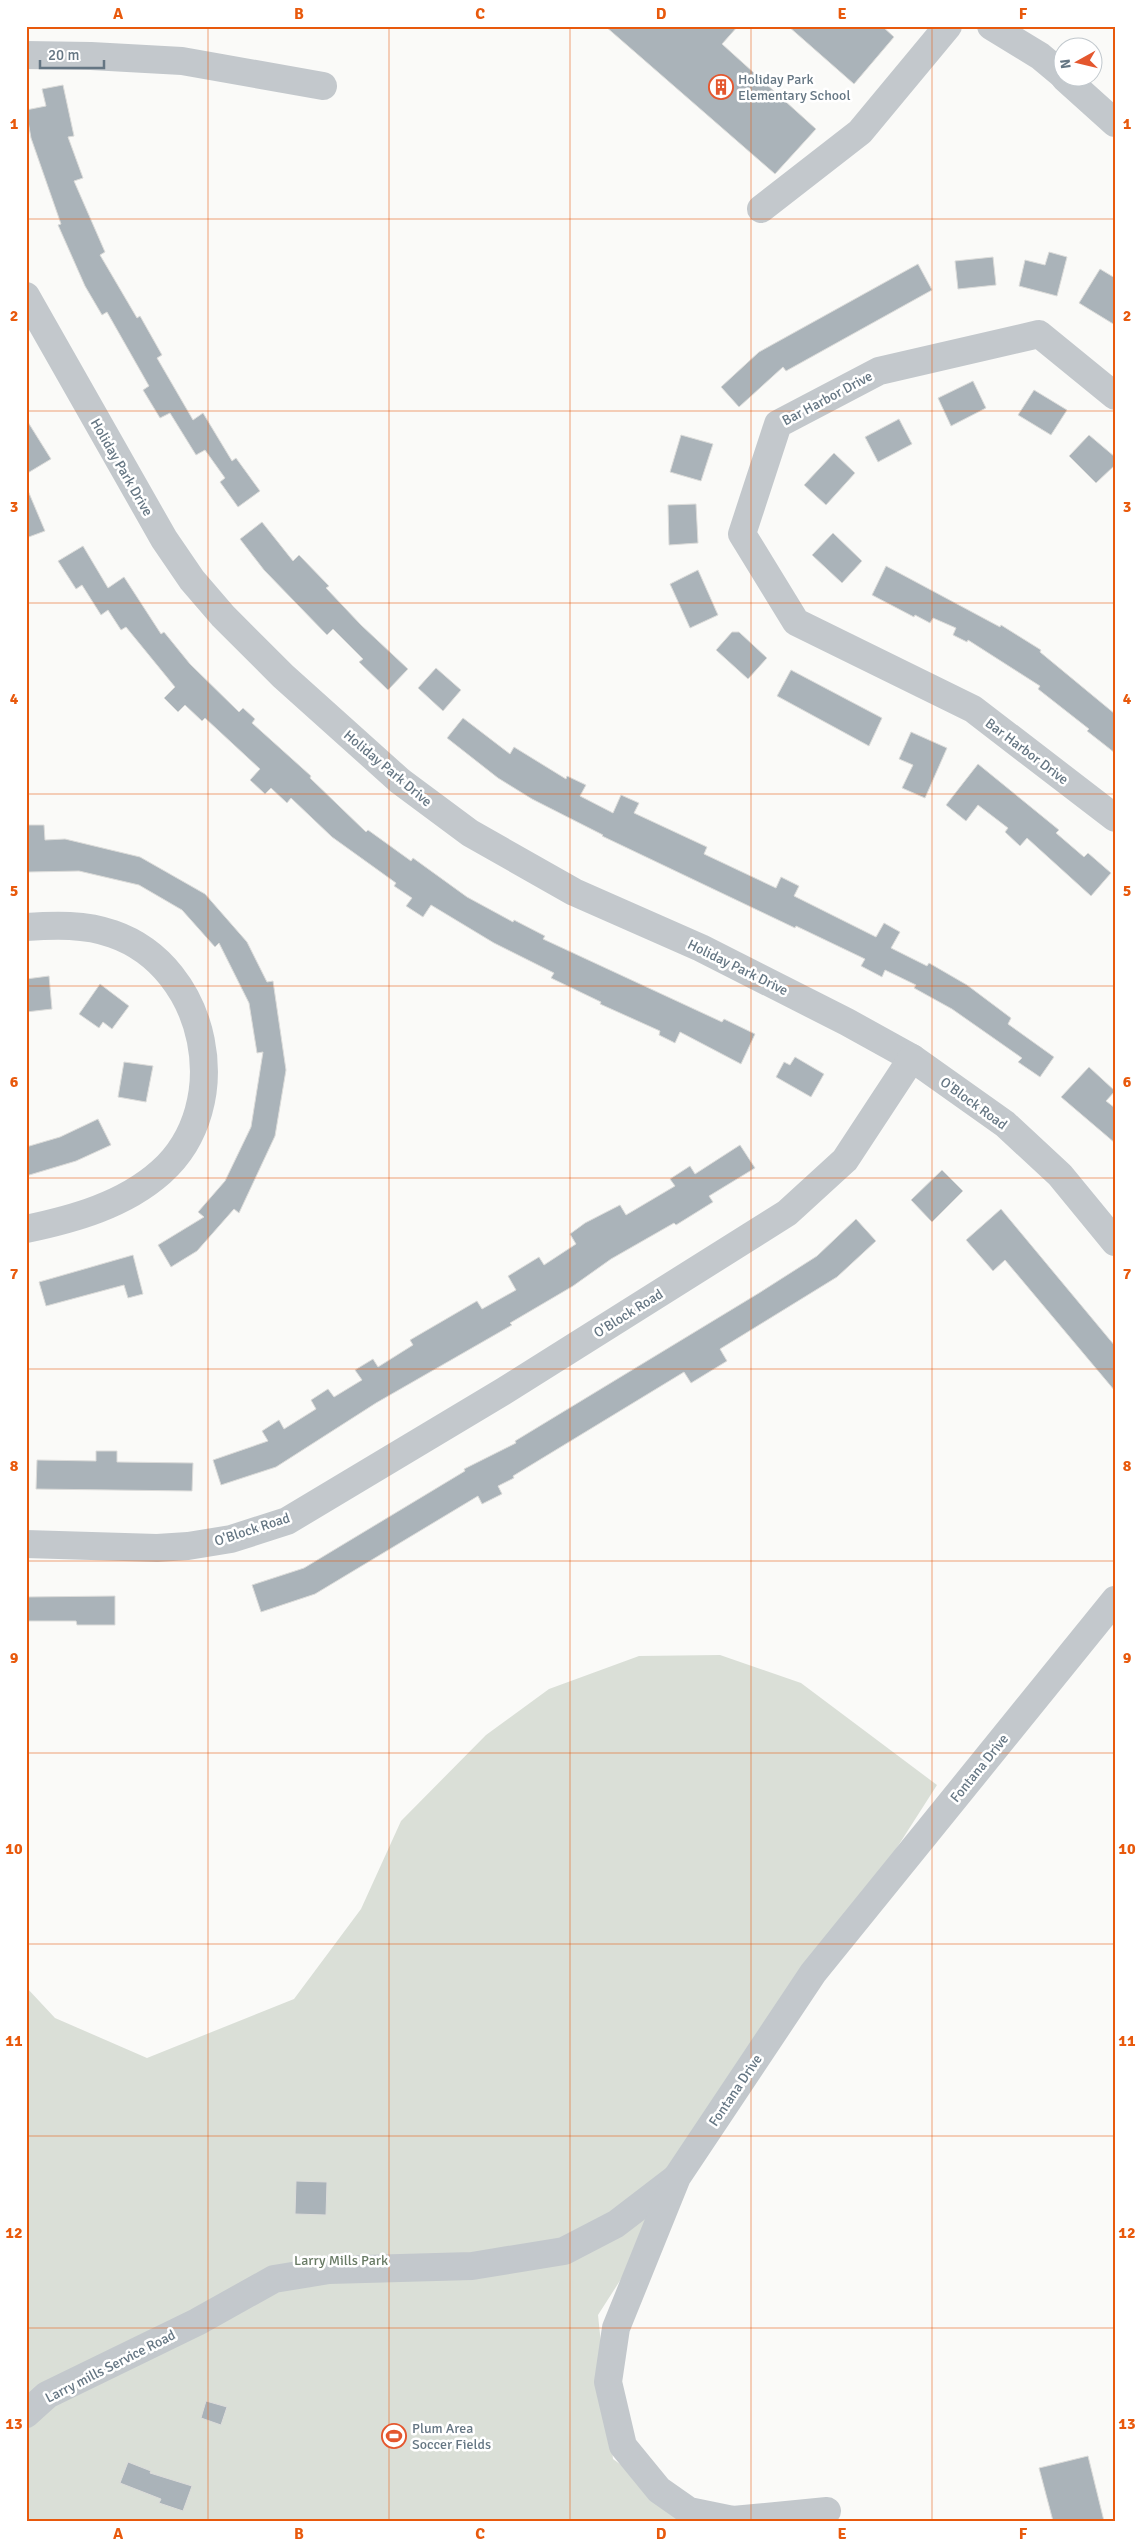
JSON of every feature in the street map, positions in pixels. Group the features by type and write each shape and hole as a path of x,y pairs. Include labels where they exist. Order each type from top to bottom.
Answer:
{"street":[{"path":"991,26 1040,56 1054,68"},
{"path":"760,209 860,132 934,32"},
{"path":"26,55 182,61 323,86"},
{"path":"1076,88 1115,123"},
{"name":"Holiday Park Drive","path":"26,296 164,539 192,580 223,616 283,676 400,780 470,833 574,892 701,948 848,1022 912,1058"},
{"name":"Bar Harbor Drive","path":"1115,396 1039,334 879,370 778,424 742,534 796,622 973,709 1115,818"},
{"path":"26,927 58,925 88,928 113,934 155,959 174,980 188,1004 200,1033 205,1062 204,1093 197,1122 181,1149 161,1172 108,1205 75,1217 26,1229"},
{"name":"O'Block Road","path":"26,1544 157,1548 188,1546 232,1539 286,1520 513,1385 787,1213 845,1160 912,1058 1005,1124 1060,1175 1115,1242"},
{"name":"Fontana Drive","path":"827,2511 733,2520 689,2511 659,2490 623,2446 608,2382 616,2328 677,2177 813,1973 1115,1600"},
{"name":"Larry mills Service Road","path":"26,2414 47,2395 197,2322 274,2279 329,2270 472,2266 564,2251 616,2224 677,2177"}],"green space":[{"name":"Larry Mills Park","path":"720,1655 801,1683 937,1785 598,2315 613,2459 698,2521 26,2521 26,1987 55,2018 147,2058 294,1999 361,1909 401,1821 486,1735 549,1689 639,1656"}],"building":[{"name":"Holiday Park Elementary School","path":"605,26 738,26 722,44 816,129 775,174"},
{"name":"Holiday Park Elementary School","path":"788,26 882,26 894,37 854,84"},
{"path":"63,85 74,136 68,137 83,178 74,181 105,252 100,255 137,318 140,316 162,355 157,358 193,420 203,413 232,461 236,458 260,491 238,507 220,482 225,478 205,450 196,455 170,413 160,418 143,390 149,386 107,312 102,315 85,286 58,225 61,224 31,138 26,110 46,106 42,89"},
{"path":"1049,252 1067,257 1057,296 1019,286 1025,260 1045,265"},
{"path":"993,257 996,285 958,289 955,261"},
{"path":"918,264 932,290 786,371 783,367 739,407 721,387 759,352"},
{"path":"1100,269 1115,278 1115,325 1079,303"},
{"path":"973,381 986,408 951,426 938,398"},
{"path":"1034,390 1067,410 1051,435 1018,415"},
{"path":"26,419 51,459 26,474"},
{"path":"899,419 912,444 878,462 865,437"},
{"path":"681,435 713,444 701,481 670,472"},
{"path":"1089,435 1115,457 1115,465 1096,483 1069,456"},
{"path":"834,453 855,473 826,505 804,485"},
{"path":"26,486 45,531 26,538"},
{"path":"696,504 698,543 669,545 668,505"},
{"path":"262,522 293,561 299,555 329,586 326,588 361,625 408,669 388,690 359,662 363,659 333,629 327,635 264,570 240,539"},
{"path":"833,533 862,561 842,583 812,555"},
{"path":"83,546 108,588 124,577 161,634 164,632 190,664 239,712 243,708 255,719 252,723 311,776 310,778 366,832 368,830 411,861 413,858 467,897 513,922 514,920 545,936 543,939 722,1022 724,1019 755,1034 741,1064 680,1032 675,1043 659,1035 660,1031 600,1004 601,1002 551,978 554,973 494,943 431,905 423,917 406,906 412,898 394,886 396,883 332,837 291,798 287,803 271,788 265,794 250,780 260,769 205,718 202,721 185,705 178,712 164,698 175,687 126,627 121,630 108,610 101,615 82,585 76,589 58,561"},
{"path":"886,566 1000,627 1001,625 1041,650 1040,652 1115,714 1115,753 1087,731 1089,729 1038,689 1040,686 968,640 967,642 953,635 956,628 933,618 930,623 915,615 914,617 872,595"},
{"path":"698,570 718,615 690,628 670,584"},
{"path":"732,632 739,632 767,658 748,679 716,650"},
{"path":"436,668 461,690 443,711 418,688"},
{"path":"791,670 882,718 869,746 777,696"},
{"path":"463,718 510,754 514,747 566,779 567,776 586,785 580,796 613,813 621,795 639,803 634,813 707,847 704,854 776,888 781,877 799,886 794,896 876,937 884,923 900,932 891,948 927,966 929,963 967,985 1011,1018 1008,1024 1054,1057 1040,1077 1018,1062 1022,1058 952,1009 914,988 916,985 885,970 882,977 861,966 865,959 796,926 795,928 602,836 532,799 498,778 447,738"},
{"path":"911,732 947,748 925,798 902,788 913,765 899,759"},
{"path":"978,764 1059,830 1056,833 1084,857 1088,853 1111,873 1091,896 1027,838 1020,846 1005,832 1008,828 978,805 966,821 946,805"},
{"path":"26,825 44,825 45,840 65,839 140,857 205,894 247,942 267,982 273,981 286,1070 275,1136 239,1213 234,1209 197,1251 171,1267 158,1245 204,1217 198,1212 225,1181 251,1127 263,1052 257,1053 249,1003 219,943 215,947 182,910 139,885 79,871 28,872"},
{"path":"49,976 52,1009 26,1012 26,979"},
{"path":"100,984 129,1006 112,1029 103,1022 99,1028 79,1014"},
{"path":"795,1057 824,1074 811,1097 776,1077 784,1062 790,1065"},
{"path":"124,1062 153,1066 146,1102 118,1097"},
{"path":"1089,1067 1115,1091 1106,1101 1115,1108 1115,1143 1061,1097"},
{"path":"98,1119 111,1145 76,1161 26,1176 26,1147 60,1137"},
{"path":"740,1145 755,1168 709,1196 713,1202 676,1225 674,1223 611,1259 573,1286 510,1323 512,1325 376,1403 276,1467 221,1485 213,1460 268,1441 262,1431 279,1420 284,1429 316,1409 311,1400 328,1389 334,1397 362,1380 355,1370 373,1359 378,1367 413,1345 410,1340 477,1301 482,1309 516,1290 508,1276 539,1257 544,1265 576,1244 570,1234 585,1223 620,1205 626,1215 675,1186 670,1179 690,1166 695,1174"},
{"path":"942,1170 963,1191 932,1222 911,1200"},
{"path":"1001,1209 1115,1346 1115,1391 1005,1260 993,1271 966,1240"},
{"path":"856,1219 876,1241 837,1277 720,1349 727,1361 691,1383 684,1372 513,1476 514,1478 498,1486 502,1494 482,1504 478,1496 315,1594 261,1612 252,1585 304,1568 465,1471 464,1469 516,1443 515,1441 817,1256"},
{"path":"133,1255 143,1294 128,1298 124,1285 46,1306 39,1282"},
{"path":"96,1451 117,1451 117,1462 193,1463 192,1491 36,1489 37,1460 96,1461"},
{"path":"115,1596 115,1625 77,1625 76,1621 26,1621 26,1597"},
{"path":"296,2181 327,2182 326,2215 295,2214"},
{"path":"206,2401 227,2407 221,2425 201,2418"},
{"path":"1088,2456 1104,2521 1053,2521 1039,2468"},
{"path":"128,2462 151,2471 150,2473 192,2486 183,2511 159,2503 161,2499 120,2483"}],"place":[{"name":"Holiday Park Elementary School","path":"721,87"},
{"name":"Plum Area Soccer Fields","path":"394,2436"}]}
